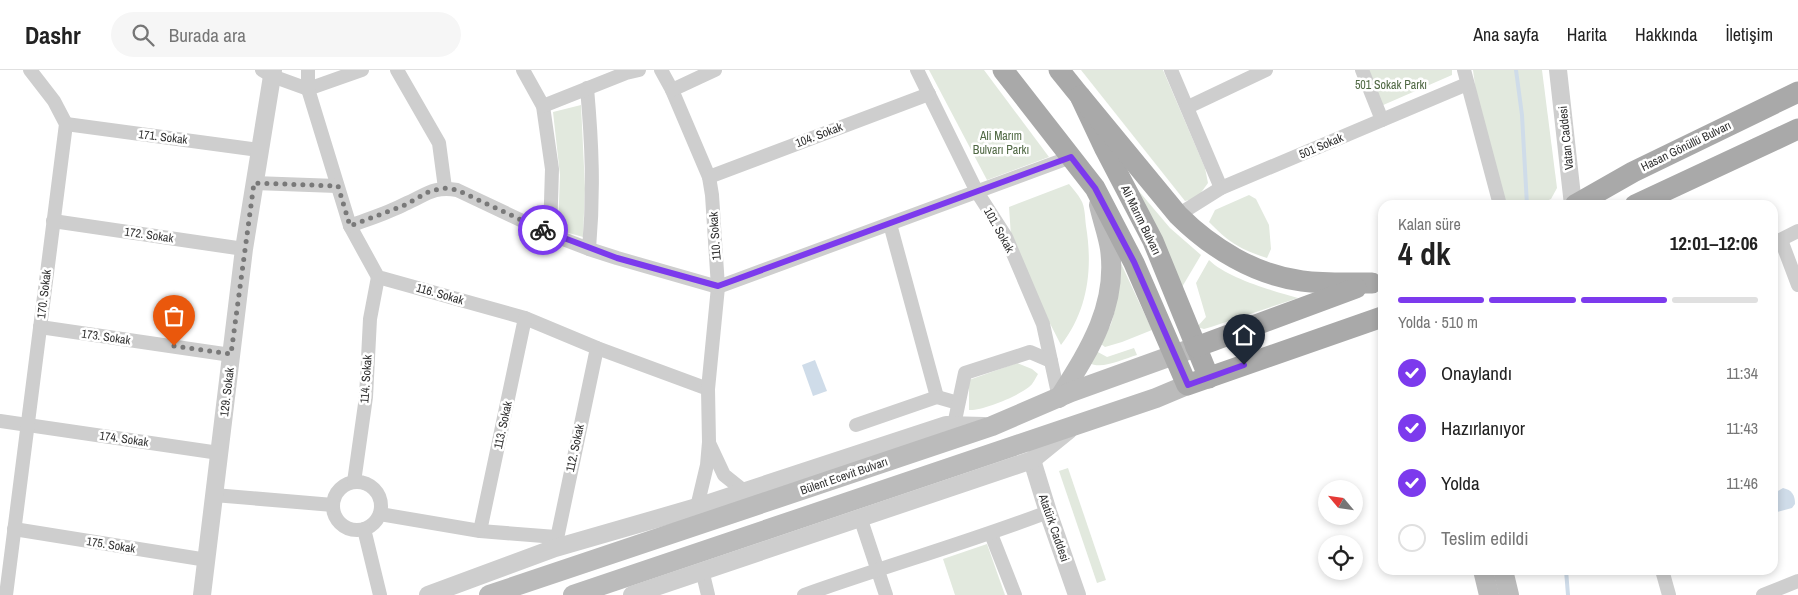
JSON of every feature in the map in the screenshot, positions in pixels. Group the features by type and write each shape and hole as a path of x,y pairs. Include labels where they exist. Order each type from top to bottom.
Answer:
{"main road":[{"name":"Ali Marım Bulvarı","path":"1003,70 1095,188 1134,262 1188,385"},
{"name":"Ali Marım Bulvarı","path":"1059,70 1080,96 1105,149 1153,241 1209,378"},
{"name":"Hasan Gönüllü Bulvarı","path":"1583,200 1633,172 1798,92"},
{"path":"1080,96 1178,215 1194,231 1219,250 1273,274 1300,281 1332,284 1377,281"},
{"path":"1645,200 1798,129"},
{"path":"1059,398 1093,342 1104,316 1110,287 1110,250 1095,188"},
{"path":"1196,347 1377,281"},
{"path":"1188,385 1378,318"},
{"path":"1349,329 1378,328"},
{"name":"Bülent Ecevit Bulvarı","path":"489,595 992,426 1059,398 1196,347"},
{"name":"Bülent Ecevit Bulvarı","path":"573,595 1156,398 1188,385"},
{"path":"1484,575 1489,595"},
{"path":"1504,575 1509,595"}],"street":[{"path":"30,70 54,101 66,124"},
{"path":"308,70 308,89 350,226 378,277"},
{"path":"269,72 308,89 362,70"},
{"path":"397,70 439,143 444,188"},
{"path":"523,70 543,106 552,169 550,234"},
{"path":"543,106 626,73 639,70"},
{"name":"110. Sokak","path":"661,70 672,90 709,177 718,286 708,389 709,442 707,465 698,507"},
{"path":"672,90 715,70"},
{"name":"101. Sokak","path":"917,70 978,192 1006,237 1043,324 1059,398"},
{"path":"1171,70 1221,188"},
{"path":"1188,107 1266,70"},
{"path":"1362,70 1382,120"},
{"name":"Vatan Caddesi","path":"1558,70 1573,200"},
{"name":"129. Sokak","path":"202,595 244,249 269,72"},
{"path":"1465,77 1499,200"},
{"name":"501 Sokak","path":"1178,215 1221,188 1382,120 1465,77"},
{"path":"587,88 593,156 593,210 589,249"},
{"name":"104. Sokak","path":"709,177 929,94"},
{"name":"171. Sokak","path":"66,124 259,150"},
{"name":"170. Sokak","path":"6,595 66,124"},
{"path":"350,226 405,205 430,191 444,188 457,190 550,234 589,249 718,286 1071,157"},
{"path":"254,183 338,186"},
{"name":"172. Sokak","path":"53,222 244,249"},
{"path":"890,224 937,397"},
{"path":"1778,241 1798,231"},
{"path":"1778,244 1798,285"},
{"name":"116. Sokak","path":"378,277 525,318 597,348 708,389"},
{"name":"114. Sokak","path":"354,482 366,398 370,319 378,277"},
{"name":"113. Sokak","path":"480,531 525,318"},
{"name":"173. Sokak","path":"40,327 231,354"},
{"name":"112. Sokak","path":"555,543 597,348"},
{"path":"954,425 965,373 1030,352 1052,361"},
{"path":"856,425 937,397 958,403"},
{"name":"174. Sokak","path":"0,421 219,453"},
{"path":"632,595 1032,460 1076,424"},
{"path":"428,595 555,543 698,507 946,425 992,426"},
{"path":"709,442 724,475 744,491"},
{"name":"Atatürk Caddesi","path":"1032,460 1077,595"},
{"path":"354,482 365,483 374,488 380,498 382,509 380,514 374,524 364,529 353,529 343,525 336,516 333,505 339,490 348,483 354,482"},
{"path":"214,495 333,505"},
{"path":"804,595 829,591 877,569 991,534 1048,512"},
{"path":"380,514 555,543"},
{"path":"860,517 886,595"},
{"name":"175. Sokak","path":"14,528 207,560"},
{"path":"364,529 380,595"},
{"path":"991,534 1015,595"},
{"path":"702,570 708,595"},
{"path":"1663,575 1669,595"},
{"path":"1764,595 1798,581"}],"green space":[{"name":"Ali Marım Bulvarı Parkı","path":"929,70 984,70 1049,157 987,180"},
{"path":"1081,70 1163,70 1205,168 1208,183 1197,198 1185,201"},
{"name":"501 Sokak Parkı","path":"1367,70 1452,70 1452,75 1381,106"},
{"path":"1473,70 1542,70 1557,188 1551,199 1503,200 1481,131"},
{"path":"581,105 585,188 583,237 558,230 560,175 553,112"},
{"path":"1069,184 1080,198 1084,209 1089,258 1083,303 1070,332 1061,345 1038,300 1011,236 1009,207"},
{"path":"1137,189 1170,228 1201,255 1182,287"},
{"path":"1249,195 1256,199 1269,225 1271,249 1267,258 1249,252 1235,244 1209,222 1215,210"},
{"path":"1118,257 1152,330 1105,347 1101,344 1111,324 1115,310"},
{"path":"1209,260 1217,267 1238,278 1298,298 1211,327 1204,329 1197,327 1206,317 1196,283"},
{"path":"1134,348 1137,355 1106,365 1089,363 1096,351 1107,357"},
{"path":"1017,363 1032,369 1038,374 1030,386 1017,395 1000,402 969,410 969,380"},
{"path":"1068,468 1106,580 1097,583 1059,471"},
{"path":"987,544 1005,595 955,595 943,559"}],"water":[{"path":"815,360 827,391 813,396 802,365"},
{"path":"1783,488 1792,493 1795,504 1792,508 1778,512 1778,491"}],"waterway":[{"path":"1516,70 1522,115 1527,200"},
{"path":"1566,575 1568,595"}],"way so far":[{"path":"174,346 231,354 254,183 338,186 350,226 405,205 430,191 444,188 457,190 543,230"}],"route":[{"path":"543,230 617,258 718,286 1071,157 1095,188 1134,262 1188,385 1244,365"}]}
